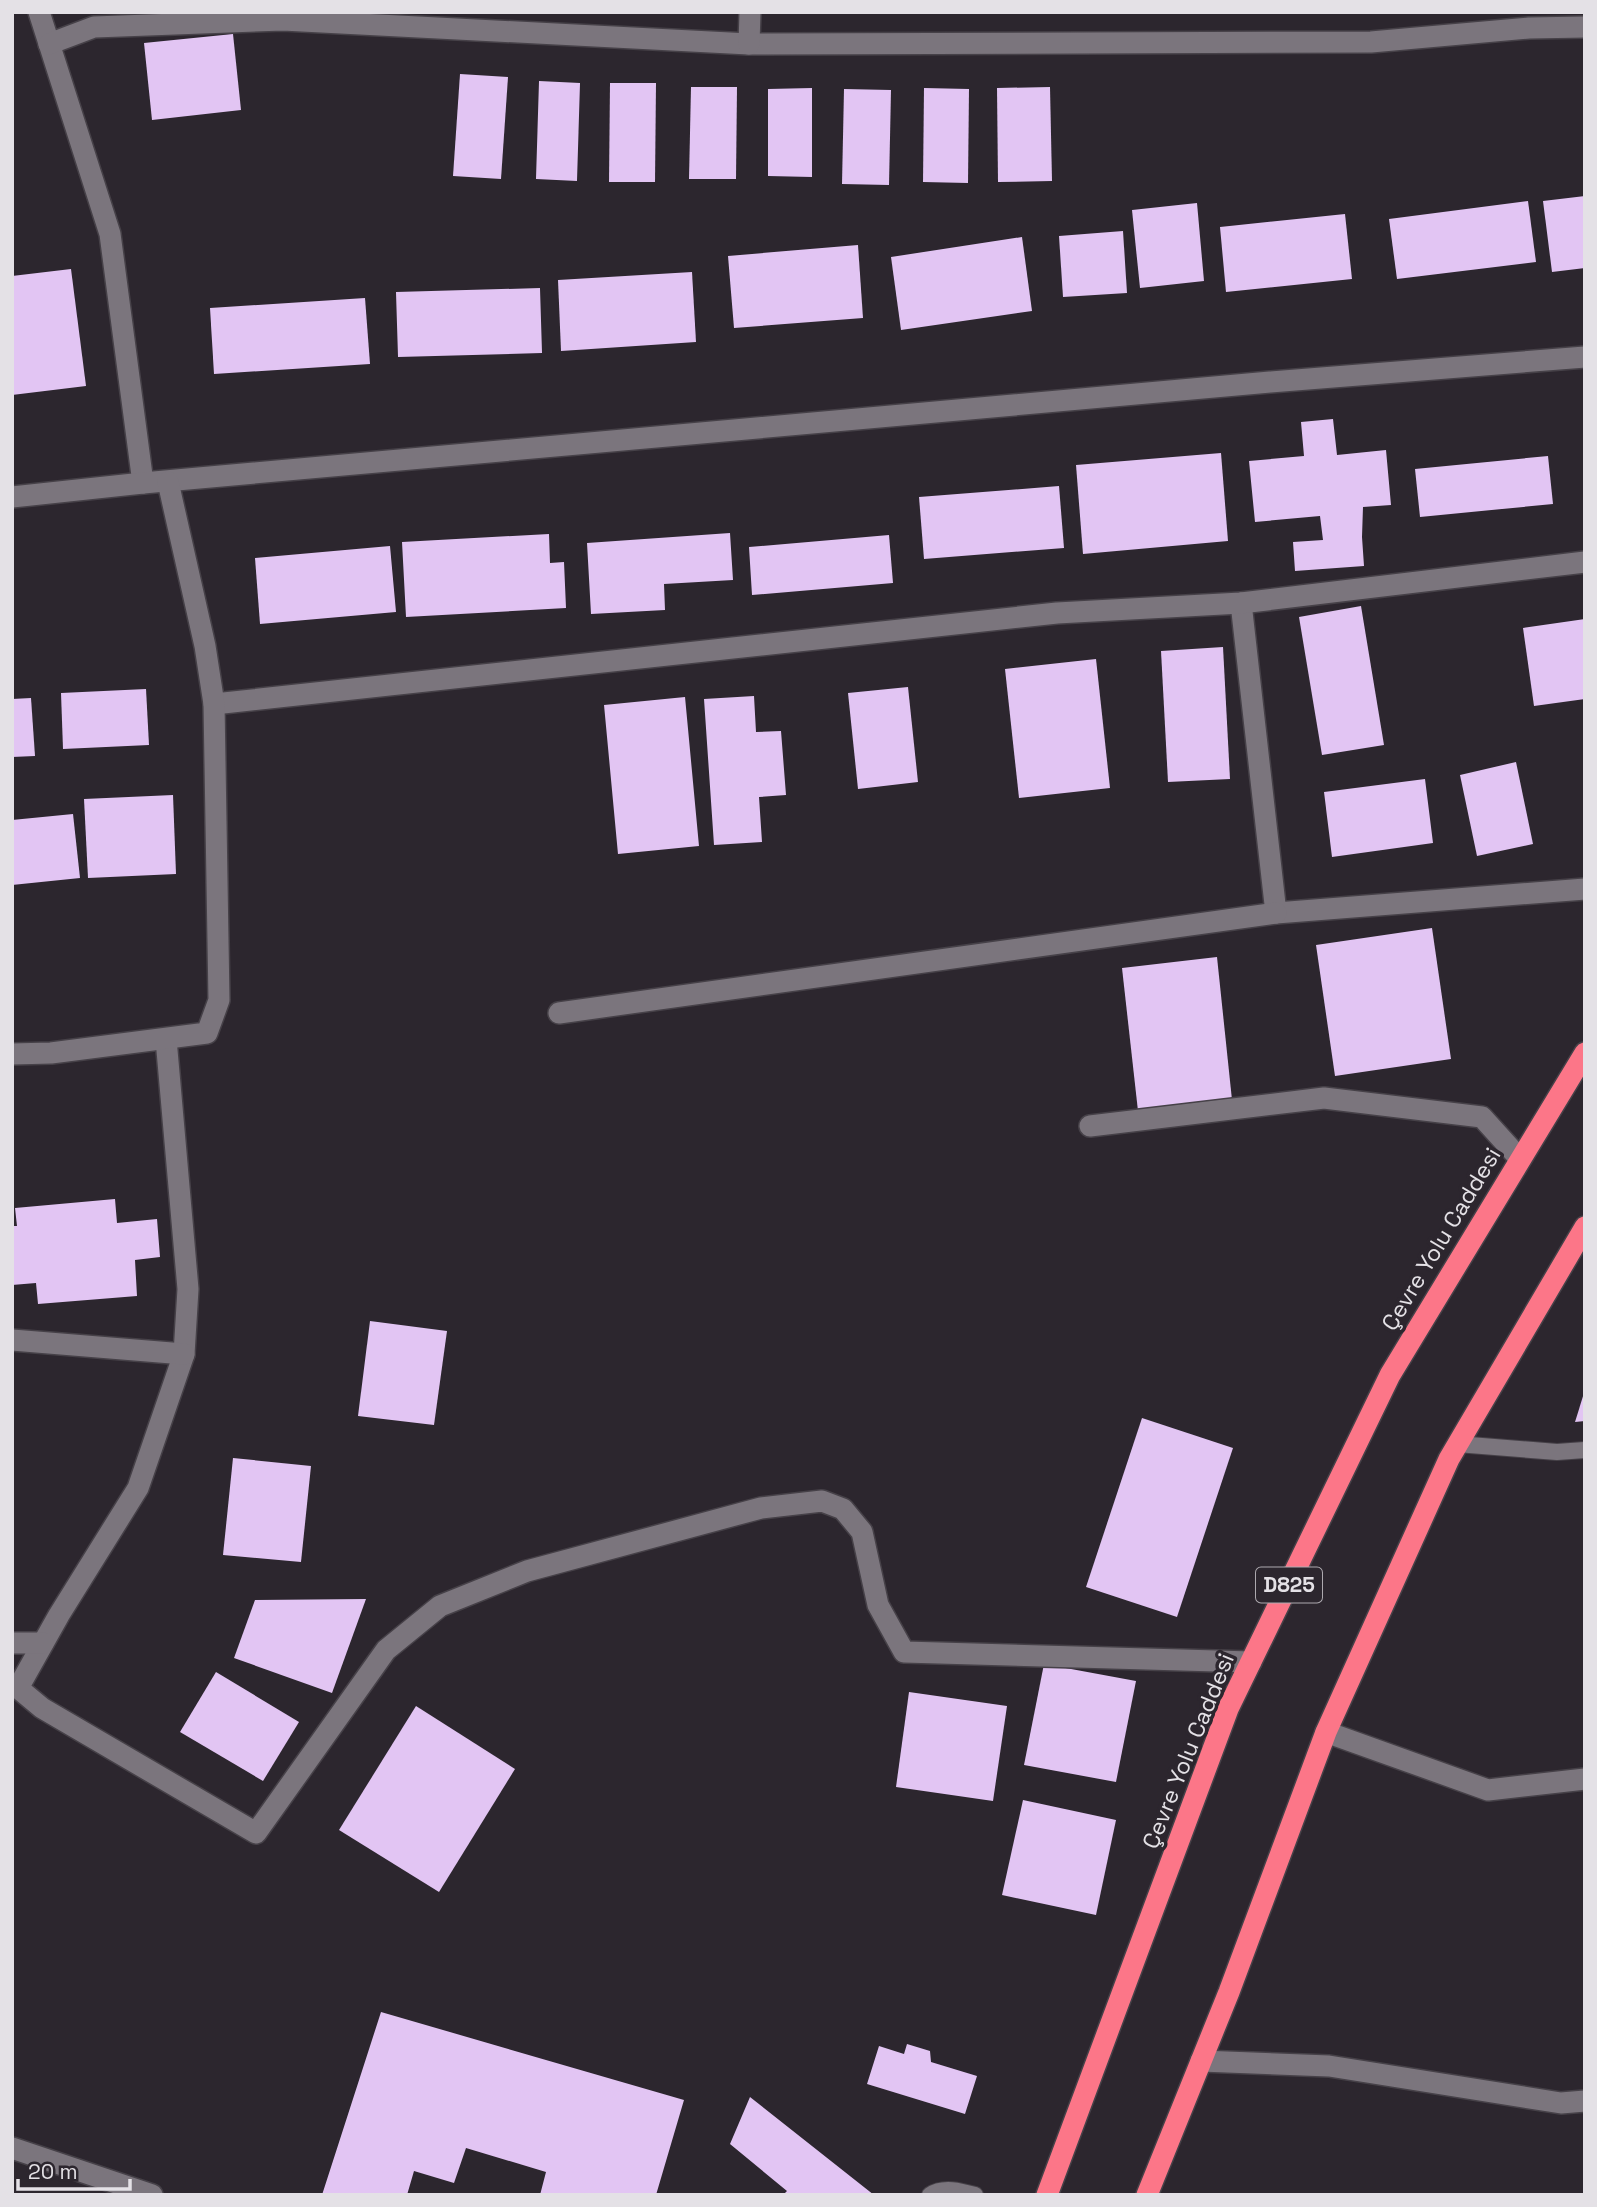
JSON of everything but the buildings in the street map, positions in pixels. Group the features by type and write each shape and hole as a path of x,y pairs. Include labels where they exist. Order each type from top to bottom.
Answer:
{"highway":[{"name":"Çevre Yolu Caddesi","path":"1047,2195 1228,1709 1390,1375 1585,1053"},
{"path":"1147,2195 1326,1732 1457,1444 1585,1227"}],"street":[{"path":"38,12 110,234 143,483"},
{"path":"749,44 750,12"},
{"path":"49,44 94,27 283,20 749,44 1371,43 1529,28 1585,27"},
{"path":"12,497 1283,381 1585,357"},
{"path":"12,1055 51,1053 207,1033 219,1000 214,704 205,646 168,482"},
{"path":"214,704 1057,613 1241,603 1585,562"},
{"path":"1241,603 1276,913"},
{"path":"559,1013 1276,913 1585,889"},
{"path":"166,1039 188,1289 184,1354 138,1488 18,1688 42,1707 256,1833 386,1650 440,1606 527,1571 761,1508 822,1501 843,1509 862,1532 878,1605 904,1652 1251,1662"},
{"path":"1090,1126 1324,1098 1482,1117 1520,1159"},
{"path":"12,1340 184,1354"},
{"path":"12,1643 43,1643"},
{"path":"1326,1732 1488,1790 1585,1779"},
{"path":"1201,2061 1329,2066 1561,2103 1585,2101"},
{"path":"12,2148 152,2195"}],"lane":[{"path":"1457,1444 1557,1452 1585,1451"},
{"path":"930,2195 936,2191 959,2190 975,2195"}]}
